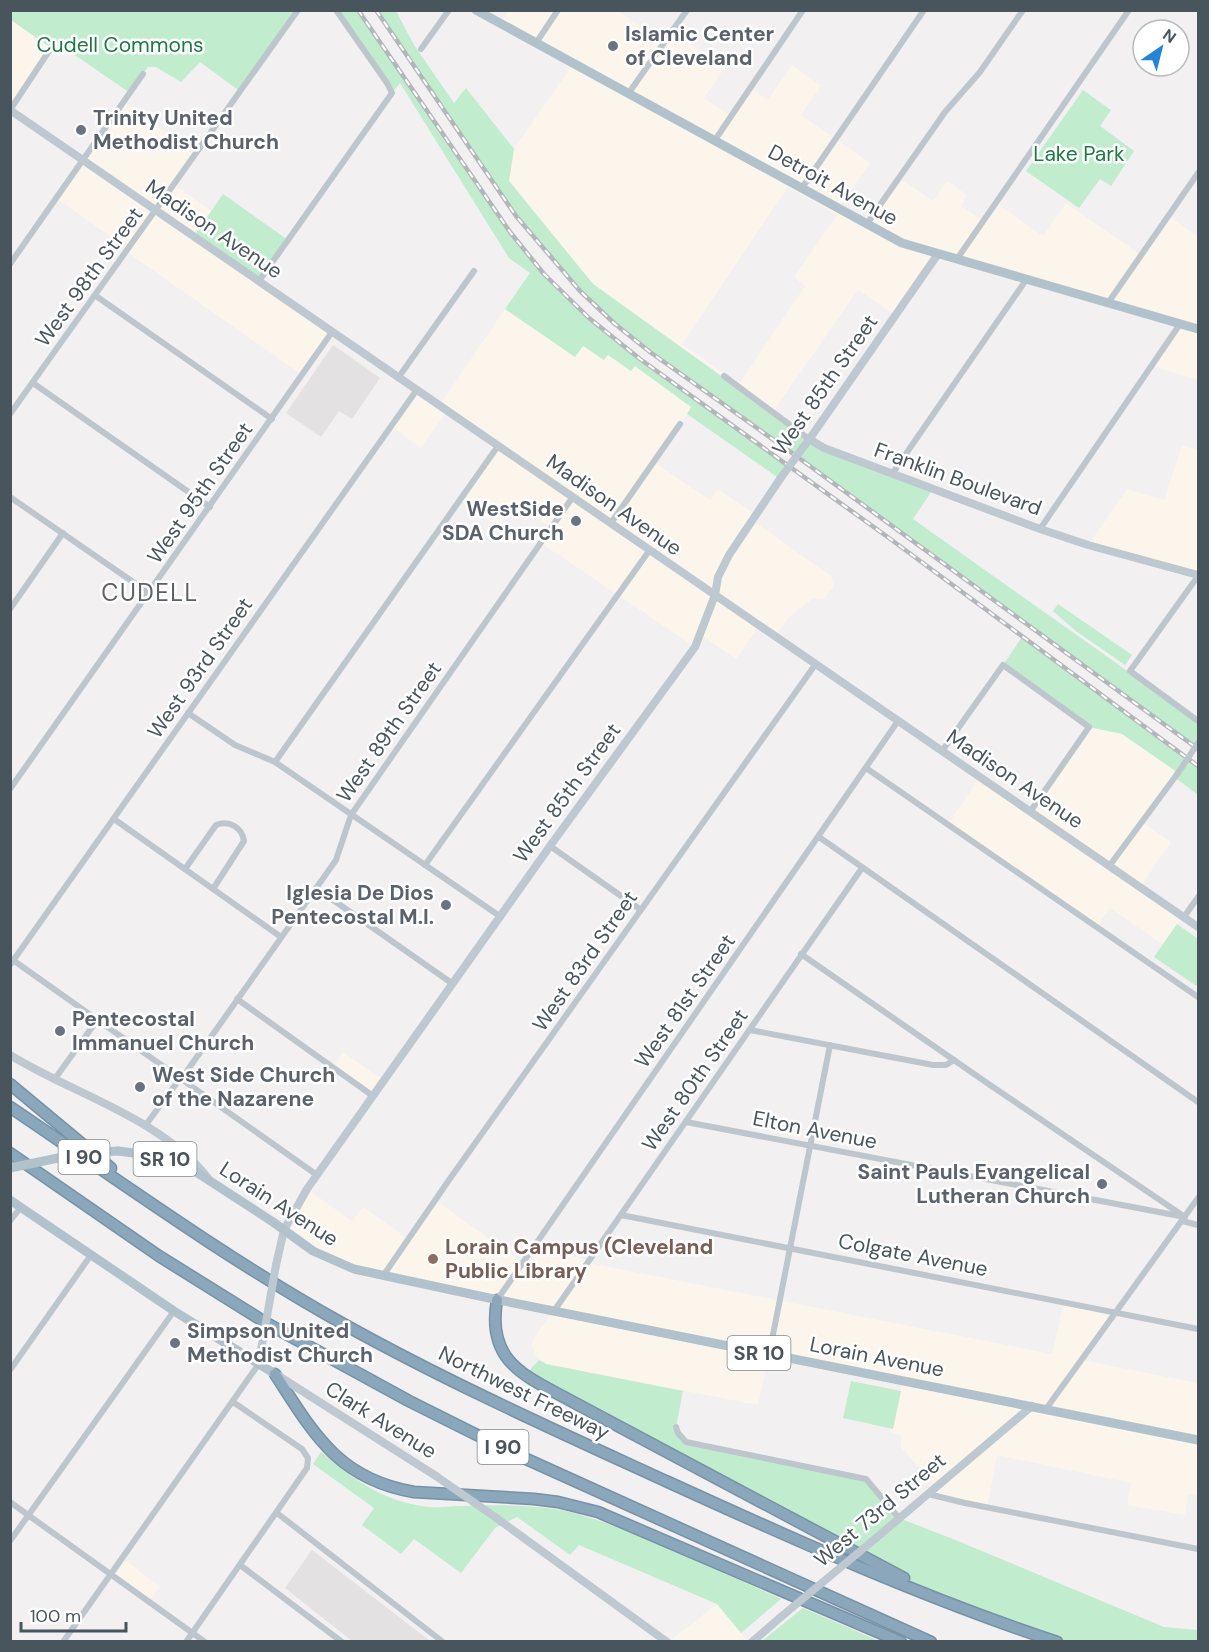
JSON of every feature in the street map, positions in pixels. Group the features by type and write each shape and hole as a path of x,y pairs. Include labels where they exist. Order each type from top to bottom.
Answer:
{"highway":[{"path":"10,1084 158,1207"},
{"name":"Northwest Freeway","path":"10,1107 248,1268 327,1315 439,1374 522,1416 764,1525 940,1599 1007,1625 1057,1641"},
{"name":"I 90","path":"10,1153 159,1256 248,1312 409,1401 513,1453 931,1641"},
{"path":"497,1300 494,1317 497,1341 510,1362 525,1375 871,1559 940,1599"},
{"path":"275,1374 325,1444 347,1466 375,1482 414,1491 558,1502 598,1512 901,1641"}],"main road":[{"name":"Detroit Avenue","path":"476,10 866,225 912,247 1198,330"},
{"name":"Lorain Avenue","path":"10,1168 82,1153 118,1151 149,1155 170,1161 209,1179 313,1251 354,1269 497,1300 1198,1440"},
{"name":"Clark Avenue","path":"10,1200 174,1311 275,1374"},
{"path":"10,1204 21,1207"}],"street":[{"name":"West 98th Street","path":"10,414 157,211 298,10"},
{"path":"259,281 392,93 336,10"},
{"path":"421,50 449,10"},
{"path":"536,43 558,10"},
{"path":"628,94 687,10"},
{"path":"715,140 803,10"},
{"path":"802,188 924,10"},
{"path":"866,225 945,112 980,72 1023,10"},
{"path":"957,260 1129,10"},
{"path":"10,110 51,48"},
{"path":"10,264 143,74"},
{"name":"Madison Avenue","path":"10,110 1198,927"},
{"path":"1108,303 1198,173"},
{"name":"West 85th Street","path":"258,1365 284,1230 307,1189 550,846 695,647 715,595 718,577 729,555 938,254"},
{"path":"398,378 474,271"},
{"path":"892,474 1026,280"},
{"path":"96,296 272,419"},
{"path":"1040,529 1180,324"},
{"name":"West 95th Street","path":"10,789 332,332"},
{"name":"Franklin Boulevard","path":"724,376 807,443 1040,529 1088,545 1198,575"},
{"path":"33,383 210,507"},
{"name":"West 93rd Street","path":"12,961 416,391"},
{"path":"611,524 680,424"},
{"path":"275,762 498,446"},
{"path":"10,497 149,592"},
{"name":"West 89th Street","path":"145,1126 182,1078 336,860 351,815 572,498"},
{"path":"10,609 63,533"},
{"path":"425,865 650,550"},
{"path":"1198,575 1130,671 1198,721"},
{"name":"West 83rd Street","path":"383,1276 815,665"},
{"path":"942,751 1003,665 1089,727 1030,812"},
{"path":"188,713 235,745 275,762 501,916"},
{"name":"West 81st Street","path":"497,1300 898,721"},
{"path":"1110,865 1198,743"},
{"path":"866,768 1198,997"},
{"path":"114,819 281,937"},
{"path":"185,869 216,825 228,823 236,827 241,831 244,841 213,889"},
{"path":"819,837 1198,1102"},
{"path":"550,846 641,910"},
{"name":"West 80th Street","path":"554,1311 862,868"},
{"path":"316,888 453,984"},
{"path":"1184,917 1198,897"},
{"path":"801,954 1184,1219"},
{"path":"12,961 98,1019 317,1175"},
{"path":"237,999 373,1096"},
{"path":"54,1080 98,1019"},
{"path":"750,1030 933,1065 946,1065 954,1060"},
{"path":"769,1354 830,1045"},
{"path":"10,1055 145,1126 191,1160 209,1179"},
{"name":"Elton Avenue","path":"686,1122 1184,1219 1198,1225"},
{"path":"1046,1409 1198,1198"},
{"path":"10,1221 21,1207"},
{"name":"Colgate Avenue","path":"621,1215 1198,1329"},
{"path":"10,1370 91,1255"},
{"path":"10,1541 174,1311"},
{"path":"63,1641 258,1365"},
{"name":"Clark Avenue","path":"275,1374 436,1476 667,1641"},
{"path":"186,1641 306,1473 308,1458 302,1449 233,1402"},
{"name":"West 73rd Street","path":"752,1641 1032,1406"},
{"path":"676,1426 678,1433 686,1442 866,1479 899,1518"},
{"path":"927,1494 1198,1549"},
{"path":"10,1502 206,1641"},
{"path":"277,1513 443,1641"},
{"path":"240,1565 342,1641"}],"shaded area":[{"path":"617,10 664,43 672,32 725,67 704,98 731,116 750,88 768,100 792,65 821,86 801,115 870,163 838,209 866,224 899,178 933,201 947,181 967,195 961,206 983,221 996,203 1043,236 1066,203 1141,255 1169,216 1198,237 1198,380 1152,366 1180,325 938,254 895,315 858,290 772,413 593,284 509,180 514,149 573,64 500,24 508,11","holes":["788,187 837,215 794,277 805,286 739,384 682,344"]},
{"path":"11,20 51,48 11,110"},
{"path":"124,102 197,154 175,185 211,211 194,236 332,332 302,375 127,252 129,249 57,199"},
{"path":"505,309 575,357 583,345 604,360 608,355 630,371 634,366 692,407 654,462 710,500 718,489 756,515 753,521 831,576 834,586 824,599 813,598 789,617 774,637 758,627 736,659 701,635 695,647 541,543 551,528 515,503 499,527 460,500 498,447 447,411 421,448 391,426 416,391 439,406"},
{"path":"333,345 380,378 352,419 339,411 321,437 286,413"},
{"path":"1182,445 1198,450 1198,575 1088,545 1127,489 1164,500"},
{"path":"1089,727 1122,734 1178,773 1142,822 1171,842 1140,887 1183,916 1163,945 1110,908 1097,926 948,824 980,777 1030,812"},
{"path":"343,1052 384,1081 373,1096 332,1067"},
{"path":"307,1189 352,1221 363,1207 408,1239 435,1200 523,1263 533,1249 590,1260 589,1263 1052,1354 1064,1302 1117,1313 1082,1360 1198,1383 1198,1495 1188,1494 1185,1515 1127,1505 1131,1483 997,1455 987,1508 927,1494 935,1486 901,1447 901,1436 891,1432 903,1380 769,1355 758,1405 546,1364 535,1355 532,1345 536,1335 553,1311 354,1269 284,1230"},
{"path":"312,1550 430,1641 352,1641 285,1588"},
{"path":"126,1561 160,1586 151,1599 116,1574"},
{"path":"717,1604 748,1641 675,1642 672,1639"}],"green space":[{"name":"Cudell Commons","path":"11,10 298,11 241,92 200,62 181,82 156,67 148,67 130,93 56,42 51,48 11,20"},
{"path":"336,11 358,11 510,232 559,290 613,339 789,467 780,479 687,414 691,407 635,366 631,371 608,355 604,360 583,346 575,357 505,309 530,273 509,258 400,83 392,93"},
{"path":"376,11 396,11 414,45 454,103 466,88 514,149 509,181 593,284 809,439 933,489 913,519 1198,721 1198,749 650,352 615,324 580,291 516,216"},
{"name":"Lake Park","path":"1083,90 1111,110 1100,126 1134,151 1111,186 1100,179 1079,208 1026,171"},
{"path":"223,194 288,240 259,281 194,236"},
{"path":"1058,604 1132,655 1125,665 1076,631 1053,611"},
{"path":"1022,637 1198,766 1198,795 1174,777 1177,772 1122,734 1089,727 1003,665"},
{"path":"1177,924 1198,939 1198,987 1154,957"},
{"path":"539,1360 546,1364 683,1391 676,1427 686,1442 866,1479 899,1518 1164,1627 1198,1630 1198,1641 1057,1641 941,1599 871,1559 525,1375"},
{"path":"851,1381 901,1391 893,1429 843,1418"},
{"path":"321,1452 357,1480 398,1501 433,1507 514,1506 566,1511 648,1539 781,1599 741,1633 717,1604 579,1545 570,1555 517,1517 495,1528 461,1573 414,1539 401,1554 362,1525 374,1508 313,1464"},
{"path":"803,1608 879,1641 762,1641"}],"railway":[{"path":"358,10 510,232 544,274 589,318 640,359 889,538 1198,766"},
{"path":"376,10 516,216 580,291 615,324 650,352 1198,749"}],"place":[{"name":"Islamic Center of Cleveland","path":"613,46"},
{"name":"Trinity United Methodist Church","path":"81,130"},
{"name":"WestSide SDA Church","path":"576,521"},
{"name":"Iglesia De Dios Pentecostal M.I.","path":"446,905"},
{"name":"Pentecostal Immanuel Church","path":"60,1031"},
{"name":"West Side Church of the Nazarene","path":"140,1087"},
{"name":"Saint Pauls Evangelical Lutheran Church","path":"1102,1184"},
{"name":"Lorain Campus (Cleveland Public Library","path":"433,1259"},
{"name":"Simpson United Methodist Church","path":"175,1343"}],"district":[{"name":"CUDELL","path":"150,592"}]}
